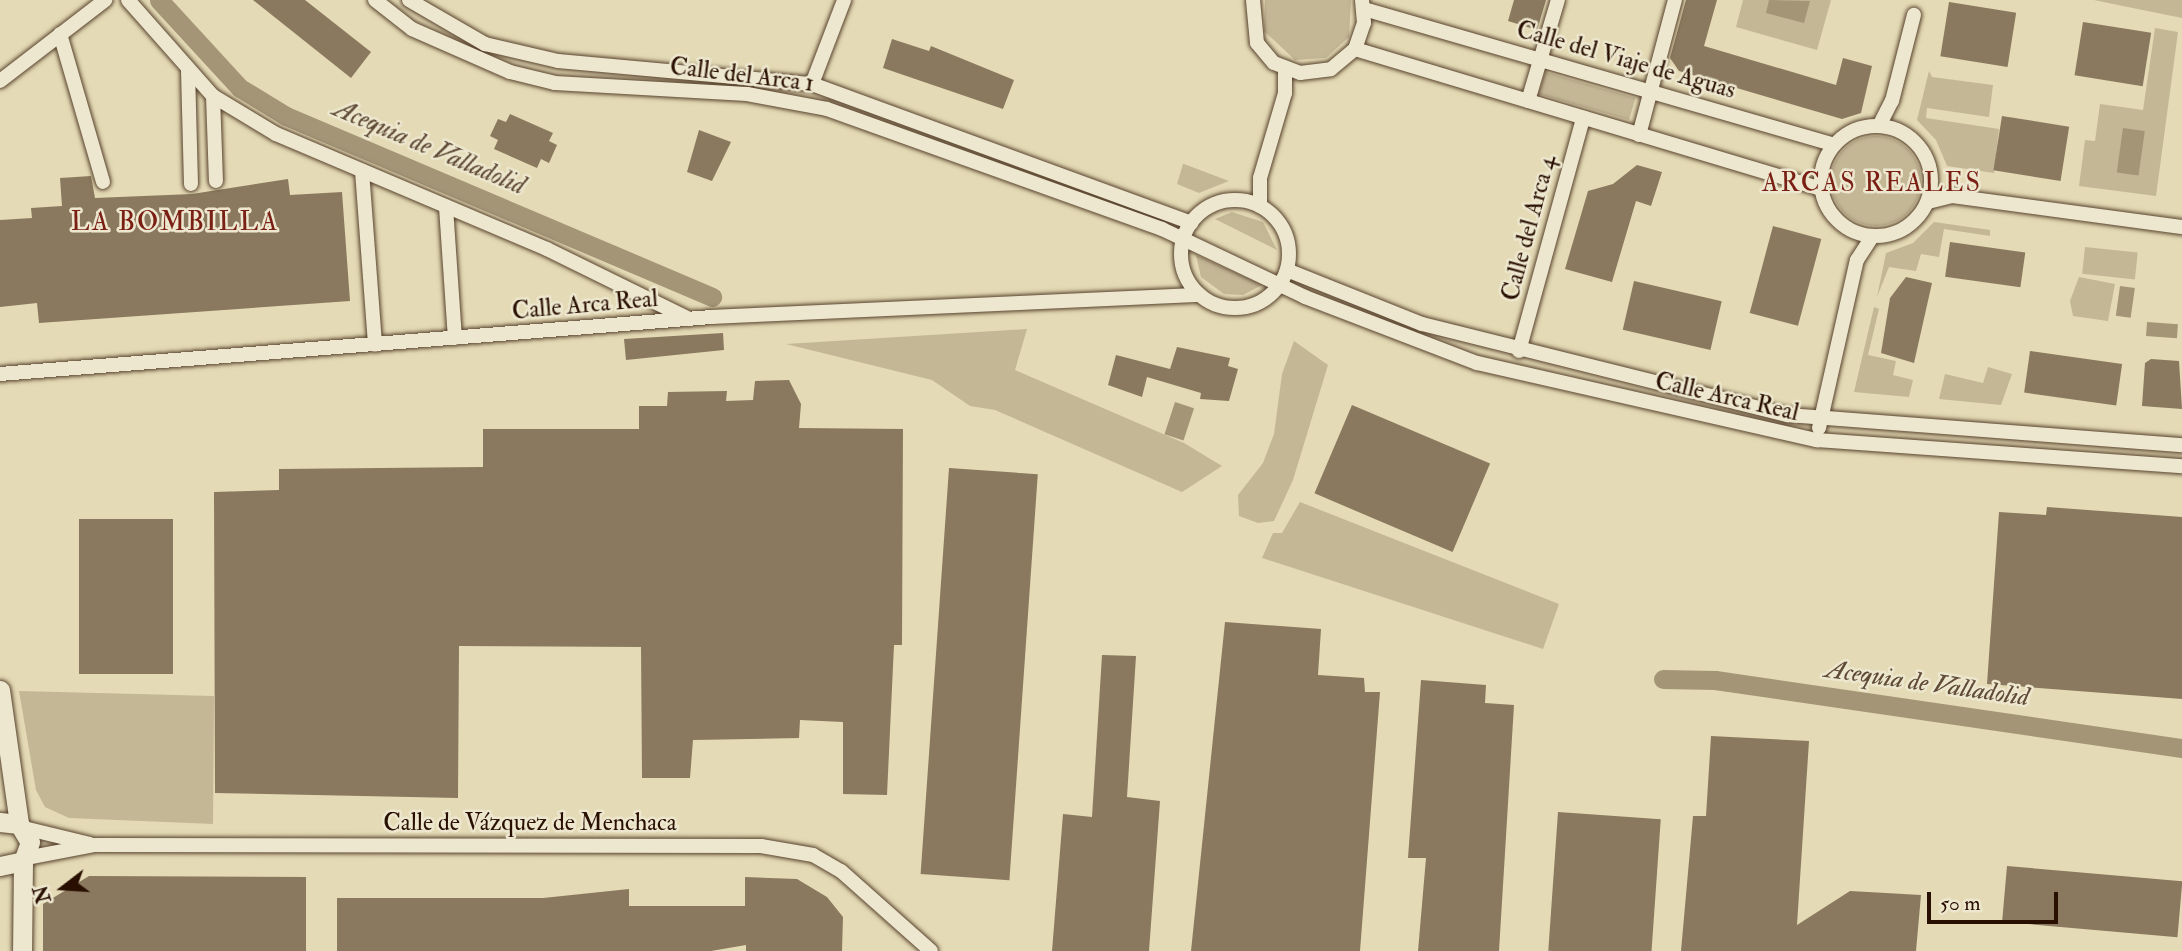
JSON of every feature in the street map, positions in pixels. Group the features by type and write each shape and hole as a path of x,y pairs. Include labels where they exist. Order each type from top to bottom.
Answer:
{"main road":[{"path":"0,690 14,825 24,860 22,951"},
{"path":"0,866 24,860"}],"street":[{"path":"0,81 105,0"},
{"path":"128,0 213,96 362,172 689,319"},
{"name":"Calle del Arca 1","path":"375,0 412,29 510,72 555,83 747,94 827,109 1183,240"},
{"name":"Calle del Arca 1","path":"409,0 485,44 558,61 812,84 1191,223"},
{"path":"812,84 844,0"},
{"path":"1528,101 1558,0"},
{"path":"1639,135 1675,0"},
{"path":"1251,1 1257,43 1292,71 1331,69 1355,49 1363,5"},
{"name":"Calle del Viaje de Aguas","path":"1363,5 1834,145"},
{"path":"1879,126 1892,101 1914,15"},
{"path":"60,34 103,182"},
{"path":"1355,49 1822,189"},
{"path":"188,70 191,184"},
{"path":"1260,206 1260,178 1292,71"},
{"path":"213,96 216,181"},
{"path":"1892,101 1894,129"},
{"name":"Calle del Arca 4","path":"1519,351 1583,118"},
{"path":"1879,126 1894,129 1922,150 1932,184 1928,202 1905,229 1872,237 1854,232 1833,215 1822,189 1834,145 1854,130 1879,126"},
{"path":"362,172 375,345"},
{"path":"1244,200 1260,178"},
{"path":"1932,184 1952,196"},
{"path":"1928,202 1952,196 2182,227"},
{"path":"1200,295 1189,282 1183,240 1191,223 1213,204 1244,200 1260,206 1284,230 1287,270"},
{"path":"446,208 455,338"},
{"path":"1817,440 1857,260 1854,232"},
{"path":"1857,260 1872,237"},
{"name":"Calle Arca Real","path":"1183,240 1279,286 1477,363 1817,440 2182,466"},
{"name":"Calle Arca Real","path":"0,374 689,319 1174,293 1200,295 1238,308 1259,303 1279,286 1287,270 1422,324 1519,351 1821,420 2182,445"},
{"path":"1174,293 1189,282"},
{"name":"Calle de Vázquez de Menchaca","path":"14,825 94,845"},
{"name":"Calle de Vázquez de Menchaca","path":"24,860 94,845 786,848 841,871 931,951"}],"shaded area":[{"path":"1265,0 1351,0 1349,37 1326,58 1295,60 1264,31"},
{"path":"1743,0 1831,0 1817,50 1736,27"},
{"path":"1769,0 1810,1 1804,23 1766,13"},
{"path":"2094,0 2182,0 2182,18 2113,4"},
{"path":"2155,28 2178,32 2156,196 2079,186 2085,140 2095,141 2100,104 2143,110"},
{"path":"1929,71 1932,77 1993,85 1989,117 1927,108 1926,118 1999,129 1994,173 1947,166 1936,140 1917,120"},
{"path":"1545,72 1635,98 1629,120 1539,94"},
{"path":"2123,128 2145,131 2139,176 2117,173"},
{"path":"1876,136 1893,140 1908,149 1917,164 1921,181 1917,198 1908,213 1893,222 1876,226 1859,222 1844,213 1835,198 1831,181 1835,164 1844,149 1859,140"},
{"path":"1183,164 1229,181 1199,193 1177,184"},
{"path":"1232,212 1263,222 1277,250 1215,219"},
{"path":"1934,222 1990,230 1990,236 1944,229 1939,257 1921,254 1916,271 1889,267 1877,297 1886,253 1913,243"},
{"path":"2085,247 2138,253 2135,279 2082,274"},
{"path":"1196,255 1262,285 1243,295 1224,294 1201,277"},
{"path":"2079,277 2115,284 2108,321 2073,316 2070,301"},
{"path":"2120,286 2135,288 2131,318 2116,316"},
{"path":"1874,307 1879,309 1868,355 1896,361 1893,375 1913,380 1909,397 1854,392"},
{"path":"2147,322 2178,324 2177,338 2146,336"},
{"path":"1027,329 1015,370 1184,443 1222,466 1182,492 995,410 970,406 932,380 786,344"},
{"path":"1294,341 1328,365 1293,480 1274,521 1258,523 1239,516 1238,495 1263,463 1274,434 1282,374"},
{"path":"1988,367 2012,374 2001,405 1939,399 1945,374 1983,383"},
{"path":"1175,402 1194,408 1184,441 1164,434"},
{"path":"1300,502 1559,604 1543,649 1262,558 1273,533 1282,533"},
{"path":"19,691 214,696 213,824 69,818 45,807 36,790"}],"building":[{"path":"253,0 305,0 371,52 351,78"},
{"path":"1514,0 1546,0 1537,30 1508,21"},
{"path":"1686,0 1717,0 1704,46 1836,85 1843,58 1872,66 1861,113 1842,119 1679,71 1670,58"},
{"path":"1949,2 2016,13 2008,67 1940,56"},
{"path":"2083,22 2151,33 2143,86 2075,75"},
{"path":"892,39 929,51 931,46 1014,80 1003,109 883,68"},
{"path":"510,114 553,133 549,141 557,145 549,163 541,159 537,168 494,149 498,140 490,136 498,119 506,122"},
{"path":"2002,116 2069,127 2061,181 1993,170"},
{"path":"699,130 731,142 712,181 687,172"},
{"path":"1637,165 1662,172 1651,206 1636,201 1612,282 1565,269 1588,191 1613,184"},
{"path":"91,176 95,198 192,194 288,179 290,195 342,192 350,301 39,323 37,303 0,307 0,220 32,218 31,208 62,206 60,178"},
{"path":"1773,226 1821,239 1798,326 1750,313"},
{"path":"1950,242 2025,253 2020,287 1945,277"},
{"path":"1906,277 1932,283 1914,363 1881,353 1890,298"},
{"path":"1634,281 1722,301 1710,350 1623,330"},
{"path":"723,333 724,350 626,360 624,339"},
{"path":"1177,347 1230,358 1228,366 1238,369 1229,401 1200,399 1201,393 1147,377 1142,397 1108,385 1116,355 1170,369"},
{"path":"2030,351 2122,364 2116,406 2024,393"},
{"path":"2151,359 2179,361 2182,409 2142,406 2145,363"},
{"path":"789,380 801,404 799,428 903,429 902,645 894,645 887,795 843,794 843,722 800,720 799,738 693,740 690,778 642,778 641,647 459,646 458,798 215,793 214,492 279,490 279,469 483,467 483,429 639,429 639,406 667,406 668,392 727,391 726,401 753,400 755,381"},
{"path":"1352,405 1490,464 1453,552 1314,493"},
{"path":"949,468 1038,474 1009,880 921,874"},
{"path":"2047,507 2182,517 2182,699 1987,684 1999,512 2046,515"},
{"path":"79,519 173,519 173,674 79,674"},
{"path":"1225,622 1321,629 1318,675 1364,678 1365,692 1380,692 1360,951 1191,951"},
{"path":"1102,655 1136,656 1127,797 1160,801 1149,951 1052,951 1063,814 1092,817"},
{"path":"1421,680 1486,685 1485,703 1514,705 1499,951 1418,951 1426,858 1408,858"},
{"path":"1711,736 1809,741 1797,925 1850,891 1921,895 1916,951 1681,951 1693,816 1706,816"},
{"path":"1558,812 1661,819 1652,951 1548,951"},
{"path":"2007,866 2182,881 2177,937 2002,922"},
{"path":"89,876 306,877 306,951 43,951 43,904"},
{"path":"745,877 797,879 827,897 843,917 842,951 746,951 746,945 711,951 337,951 337,898 543,898 629,889 629,906 745,906"}],"waterway":[{"name":"Acequia de Valladolid","path":"159,0 240,88 286,116 712,297"},
{"name":"Acequia de Valladolid","path":"1663,679 1715,680 2182,748"}],"district":[{"name":"ARCAS REALES","path":"1872,184"},
{"name":"LA BOMBILLA","path":"175,223"}]}
